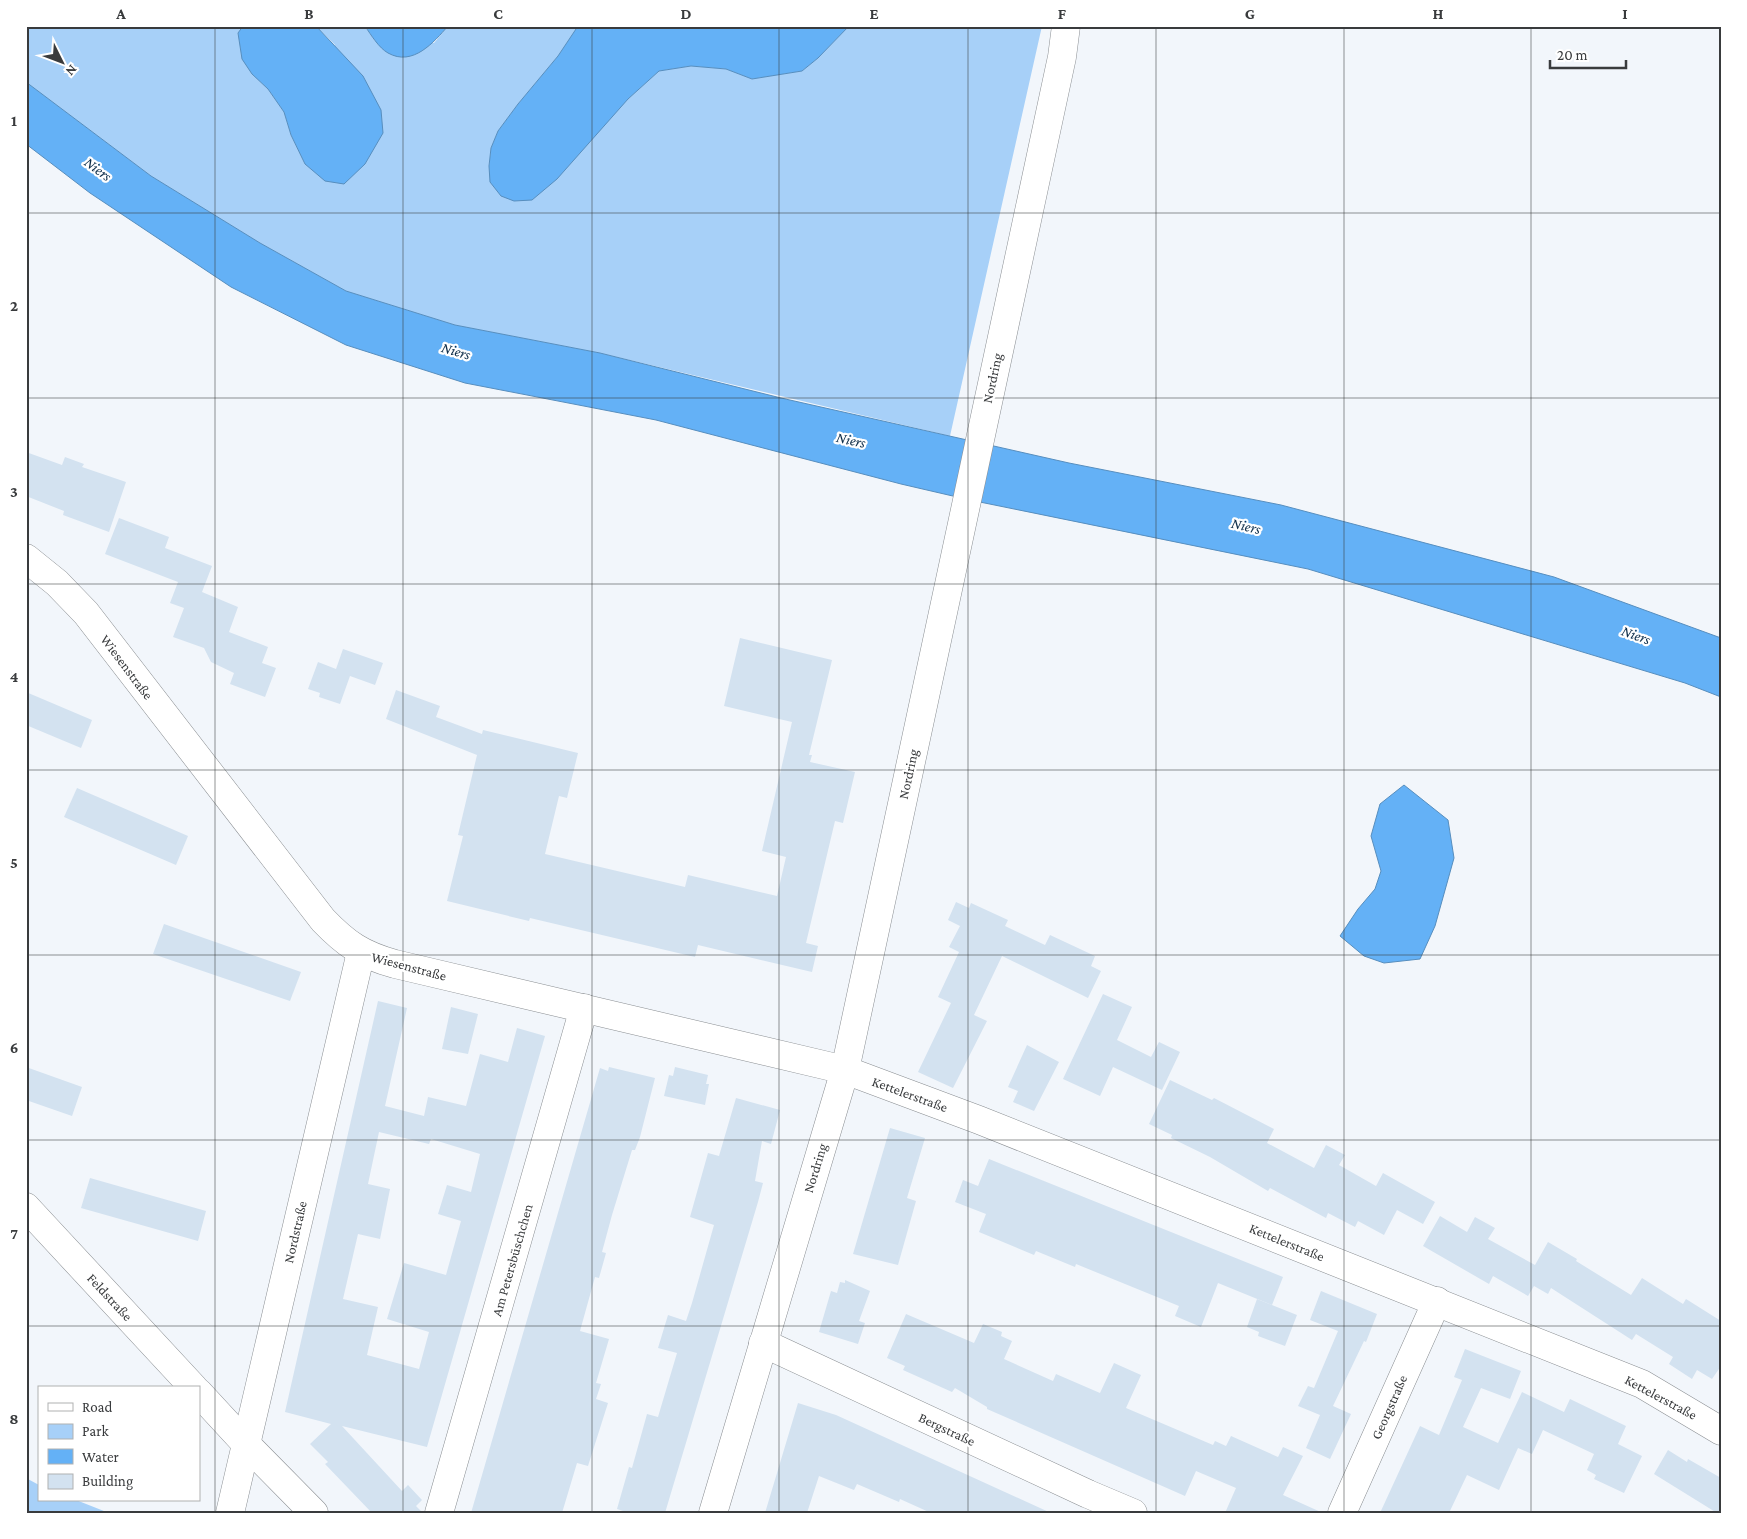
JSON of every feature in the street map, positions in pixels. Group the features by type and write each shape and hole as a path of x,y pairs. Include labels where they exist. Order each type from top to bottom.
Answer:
{"street":[{"name":"Nordring","path":"714,1513 762,1343 845,1070 1062,57 1066,26"},
{"name":"Wiesenstraße","path":"26,558 57,583 86,613 323,920 340,939 375,959 845,1070"},
{"name":"Nordstraße","path":"230,1513 361,952"},
{"name":"Am Petersbüschchen","path":"439,1513 584,1008"},
{"name":"Kettelerstraße","path":"845,1070 979,1120 1642,1384 1721,1430"},
{"name":"Feldstraße","path":"26,1207 192,1386"},
{"name":"Georgstraße","path":"1342,1513 1437,1301"},
{"name":"Bergstraße","path":"762,1343 1133,1513"},
{"path":"200,1394 314,1513"}],"green space":[{"path":"26,26 243,26 238,33 252,74 268,89 284,112 291,135 305,164 335,45 316,26 365,26 375,41 434,43 448,26 578,26 558,56 498,131 491,148 489,166 628,99 659,71 691,66 726,69 752,79 802,71 818,58 849,26 1042,26 950,436 600,353 455,325 346,291 260,243 151,176 26,82"},
{"path":"26,1478 38,1484 38,1502 81,1502 109,1513 26,1513"}],"water":[{"path":"243,26 316,26 363,76 381,110 383,133 365,164 344,184 325,181 305,164 291,135 284,112 268,89 252,74 242,59 238,33"},
{"path":"365,26 448,26 422,51 406,57 397,57 381,48"},
{"path":"578,26 849,26 818,58 802,71 752,79 726,69 691,66 659,71 628,99 557,179 532,200 514,201 501,196 490,182 489,166 491,148 498,131 558,56"},
{"name":"Niers","path":"26,82 151,176 260,243 346,291 455,325 600,353 781,398 1069,463 1281,505 1554,577 1721,638 1721,697 1685,683 1308,569 970,500 901,484 656,420 465,383 346,345 231,287 90,193 26,144"},
{"path":"1404,785 1448,820 1454,858 1435,926 1420,959 1384,963 1364,956 1340,936 1358,909 1375,889 1381,871 1371,836 1380,804"}],"building":[{"path":"26,452 62,465 65,457 84,464 82,467 126,482 109,532 63,515 64,511 26,496"},
{"path":"119,518 169,537 165,548 212,566 202,592 238,607 229,632 268,647 262,663 276,668 265,697 230,684 234,673 211,662 204,648 173,637 184,608 170,603 178,582 105,554"},
{"path":"740,638 832,660 809,755 812,755 810,762 855,772 843,823 835,821 806,943 818,946 812,972 698,945 695,957 530,918 529,921 447,901 463,836 458,835 477,755 386,719 396,690 440,706 436,717 482,734 483,730 578,753 567,798 559,796 545,854 685,887 688,875 777,896 786,857 762,851 792,722 724,706"},
{"path":"343,649 383,663 375,685 350,676 340,704 319,697 320,693 308,689 318,662 336,669"},
{"path":"26,692 92,720 81,748 26,725"},
{"path":"77,788 188,836 176,865 64,817"},
{"path":"956,902 969,908 971,903 1008,920 1005,926 1045,945 1050,935 1095,956 1091,966 1101,971 1088,998 1002,956 974,1015 987,1021 953,1088 918,1072 951,1003 938,997 959,952 949,947 960,926 948,920"},
{"path":"164,924 301,972 290,1001 153,954"},
{"path":"1103,994 1132,1007 1117,1040 1151,1057 1159,1042 1180,1052 1162,1090 1113,1067 1100,1096 1063,1079"},
{"path":"378,1001 407,1008 385,1106 424,1116 428,1097 466,1106 480,1054 508,1062 517,1028 545,1036 427,1447 342,1426 402,1491 408,1485 422,1500 416,1506 423,1513 372,1513 325,1464 328,1462 310,1444 331,1424 285,1412","holes":["379,1132 429,1144 431,1139 480,1154 471,1192 447,1185 438,1214 461,1221 446,1275 404,1263 387,1319 429,1332 419,1369 367,1355 378,1307 343,1299 358,1234 380,1239 390,1189 368,1184"]},
{"path":"451,1007 478,1014 468,1054 442,1049"},
{"path":"1027,1045 1059,1062 1034,1111 1013,1102 1018,1091 1008,1087"},
{"path":"26,1067 82,1087 72,1116 26,1100"},
{"path":"609,1067 655,1078 640,1137 635,1150 632,1150 612,1215 602,1252 606,1253 599,1278 595,1277 580,1331 609,1339 596,1383 601,1384 596,1399 608,1403 588,1466 577,1463 562,1513 471,1513 600,1068 608,1071"},
{"path":"675,1067 708,1075 706,1084 709,1084 705,1105 664,1096 669,1075 673,1076"},
{"path":"1170,1080 1212,1100 1214,1098 1274,1129 1267,1143 1314,1168 1326,1145 1345,1155 1339,1165 1376,1186 1383,1173 1435,1202 1423,1224 1397,1210 1384,1235 1358,1221 1355,1227 1328,1213 1326,1218 1270,1188 1268,1191 1210,1157 1171,1138 1172,1135 1149,1124"},
{"path":"736,1098 780,1110 771,1144 762,1141 755,1181 763,1183 665,1513 629,1513 617,1509 629,1467 632,1468 647,1414 658,1417 677,1353 658,1348 668,1315 686,1321 714,1225 690,1217 708,1153 719,1156"},
{"path":"890,1128 925,1138 907,1198 916,1201 898,1265 853,1254"},
{"path":"989,1159 1283,1277 1272,1305 1218,1283 1201,1327 1175,1316 1179,1306 1076,1264 1075,1267 1036,1251 1034,1255 979,1232 986,1214 955,1202 963,1180 978,1186"},
{"path":"90,1178 206,1211 198,1241 81,1208"},
{"path":"1440,1216 1467,1232 1475,1217 1495,1228 1488,1239 1535,1265 1548,1242 1631,1295 1642,1278 1683,1304 1686,1299 1721,1321 1721,1366 1712,1379 1697,1370 1692,1379 1669,1364 1673,1357 1636,1334 1632,1340 1551,1288 1548,1294 1534,1286 1528,1296 1493,1276 1489,1284 1423,1246"},
{"path":"845,1280 870,1291 859,1321 865,1323 858,1344 819,1332 831,1291 837,1293 840,1282 845,1283"},
{"path":"1321,1291 1377,1314 1366,1342 1364,1341 1333,1406 1351,1414 1330,1459 1306,1448 1320,1415 1298,1406 1308,1386 1314,1388 1338,1331 1310,1320"},
{"path":"1257,1299 1297,1315 1285,1346 1258,1336 1259,1332 1247,1327"},
{"path":"906,1314 974,1343 983,1324 1002,1332 1001,1336 1012,1341 1004,1359 1053,1381 1056,1374 1100,1393 1114,1363 1141,1375 1126,1408 1213,1445 1215,1441 1226,1446 1231,1436 1278,1457 1283,1447 1303,1456 1283,1495 1323,1513 1225,1513 1236,1488 1196,1471 1185,1496 987,1409 987,1407 955,1388 952,1392 903,1370 905,1366 887,1358"},
{"path":"1465,1349 1521,1371 1510,1399 1481,1388 1463,1427 1498,1443 1522,1392 1564,1412 1570,1399 1626,1426 1618,1444 1642,1456 1624,1493 1594,1479 1596,1475 1587,1470 1594,1454 1543,1430 1532,1454 1518,1448 1499,1490 1467,1475 1449,1513 1380,1513 1420,1426 1439,1435 1462,1380 1454,1377"},
{"path":"798,1403 836,1415 1051,1513 931,1513 900,1499 899,1502 857,1484 854,1490 819,1476 807,1513 765,1513"},
{"path":"1668,1450 1687,1462 1688,1459 1721,1478 1721,1513 1717,1513 1654,1474"}]}
